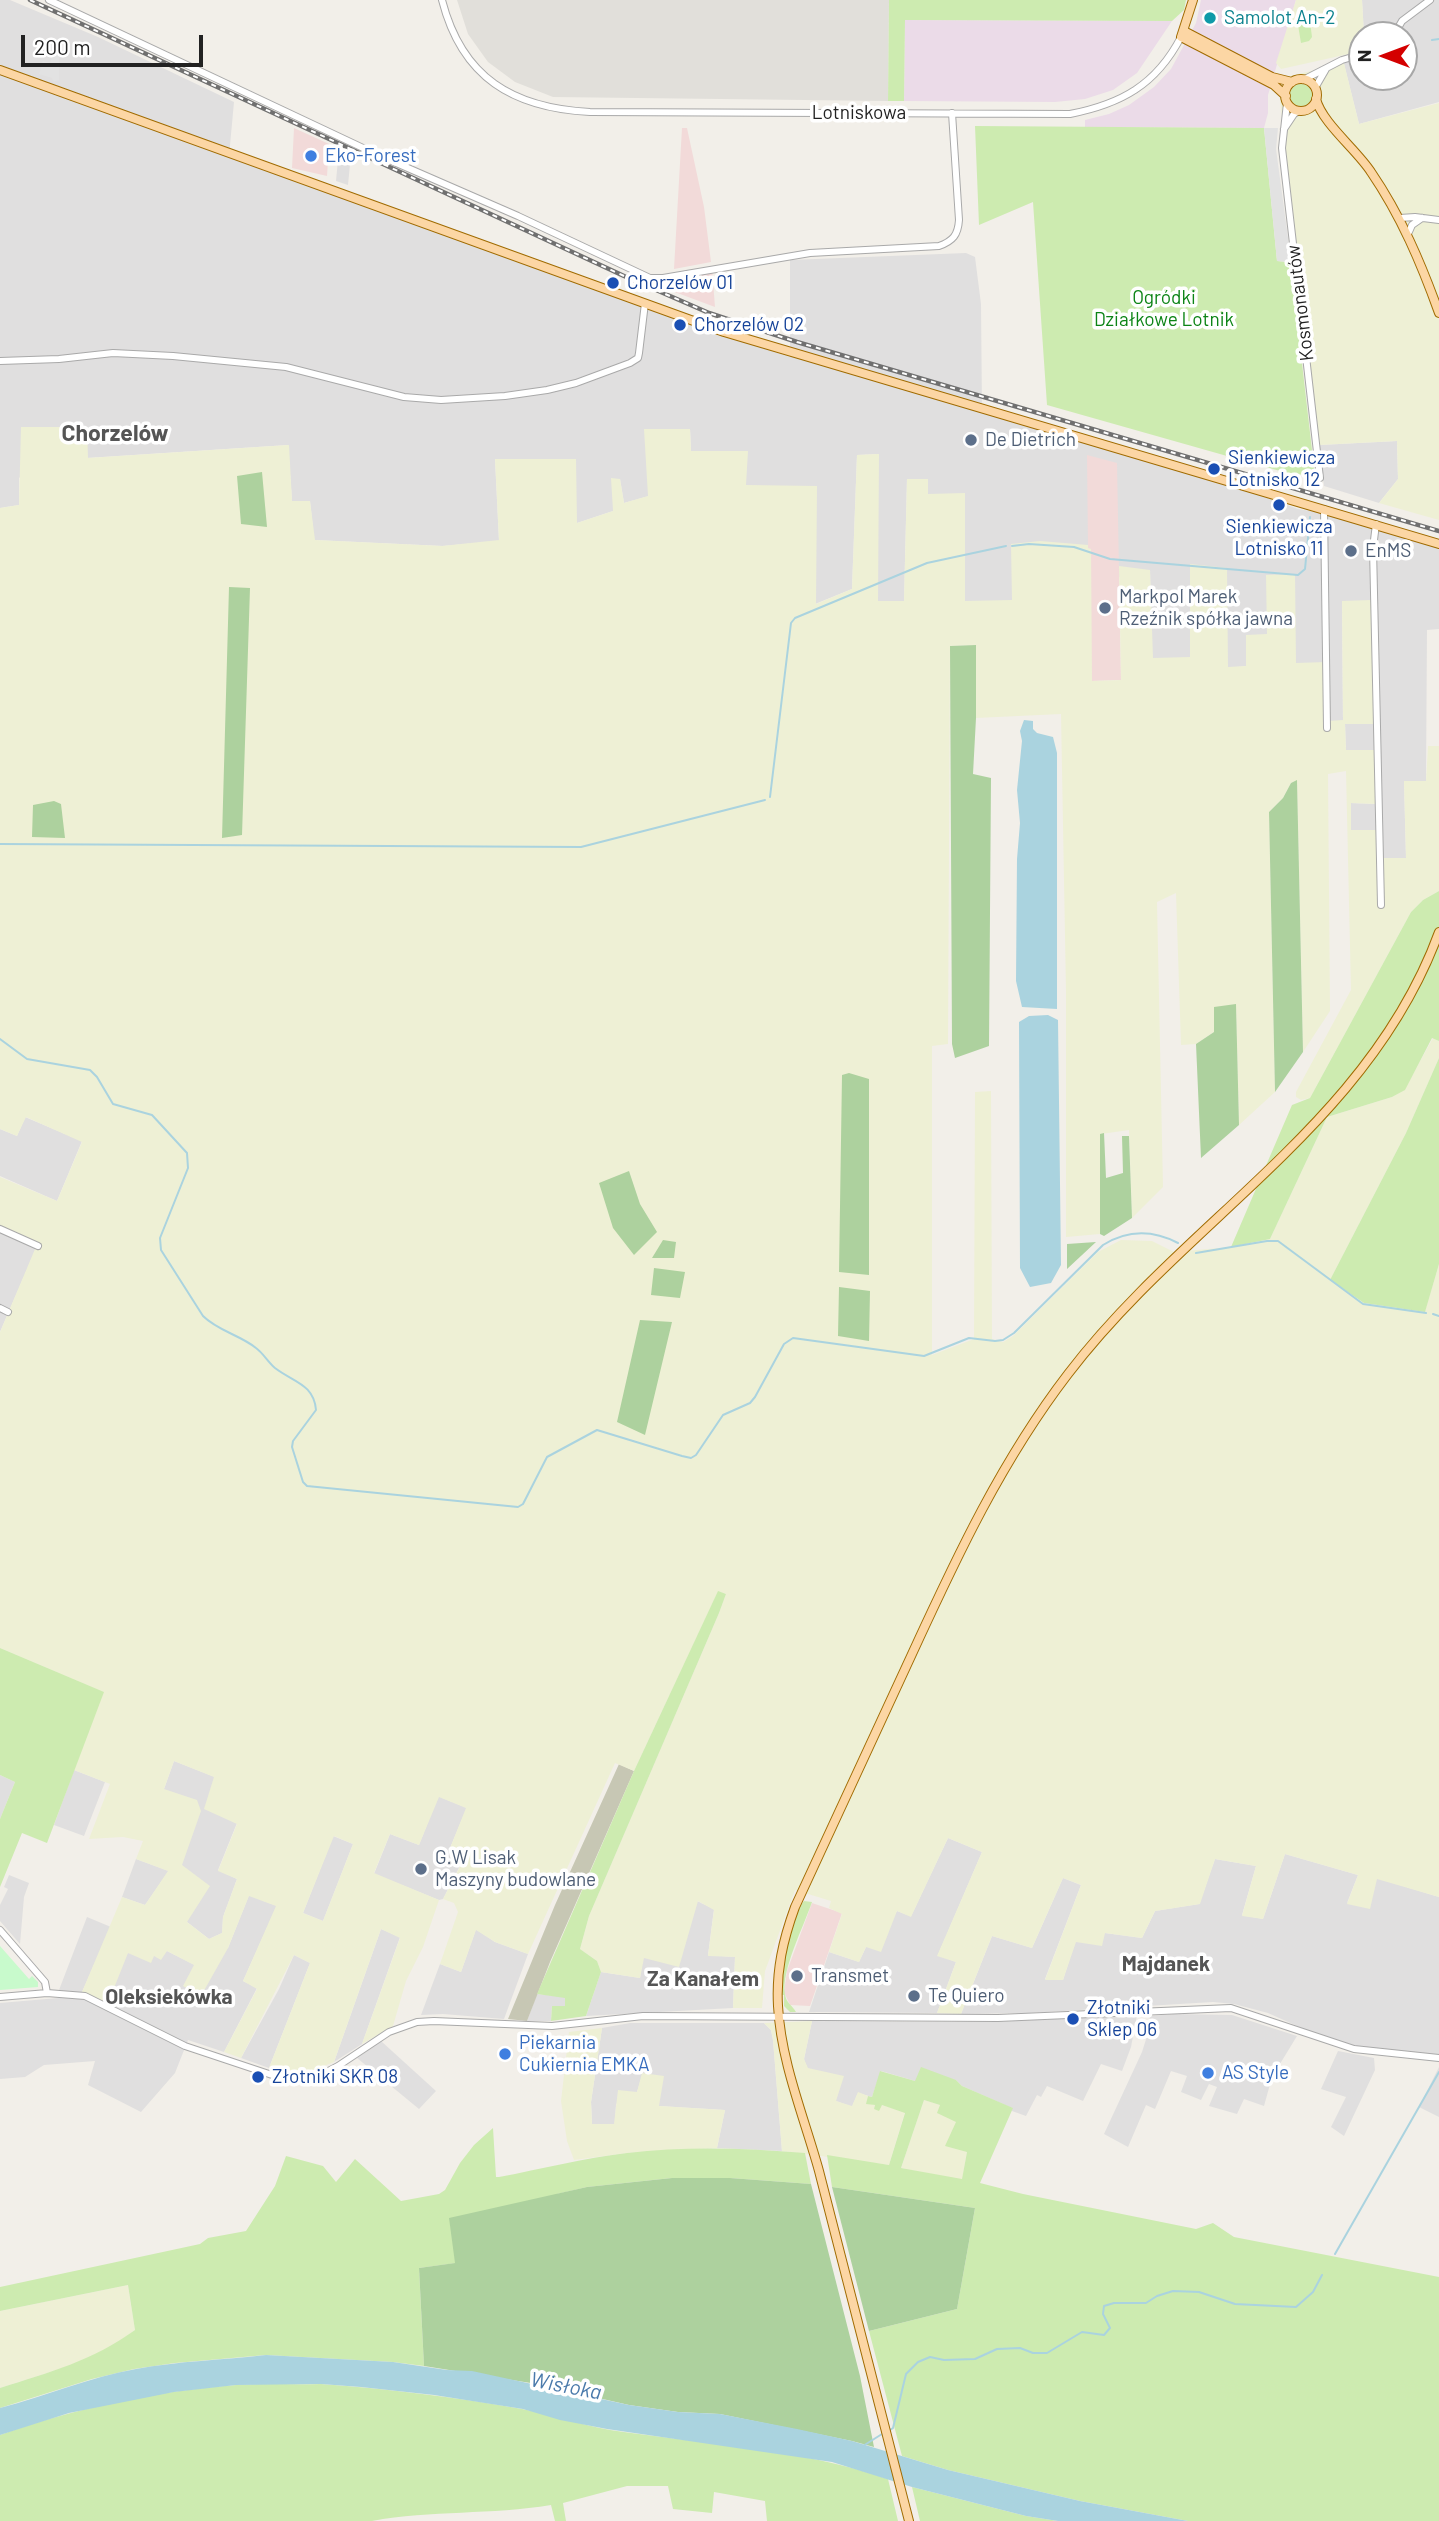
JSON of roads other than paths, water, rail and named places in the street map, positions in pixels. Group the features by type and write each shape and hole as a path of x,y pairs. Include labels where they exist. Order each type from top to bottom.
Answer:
{"main road":[{"path":"1183,34 1193,0"},
{"path":"1183,34 1272,77 1292,82 1303,80 1315,88 1318,106 1370,169 1408,234 1439,313"},
{"path":"1183,34 1274,85 1287,99 1303,110 1329,121"},
{"path":"0,70 645,303 789,352 1439,544"},
{"path":"1287,99 1287,88 1292,82"},
{"path":"1303,110 1316,99"},
{"path":"909,2521 791,2074 779,2017 778,1969 782,1945 795,1907 958,1555 1015,1450 1052,1395 1107,1327 1167,1265 1338,1100 1393,1027 1412,994 1439,932"}],"street":[{"path":"49,0 378,155 519,216 650,278 810,253 931,247 948,243 957,233 959,220 952,113"},
{"name":"Lotniskowa","path":"442,0 451,28 473,64 506,92 540,106 561,111 1070,114 1101,108 1125,97 1147,82 1165,64 1183,34"},
{"path":"1405,21 1430,0"},
{"path":"1303,80 1348,58"},
{"path":"1315,88 1326,69"},
{"name":"Kosmonautów","path":"1287,99 1282,148 1321,478"},
{"path":"1284,129 1294,114 1303,110"},
{"path":"1399,218 1439,220"},
{"path":"1408,234 1412,225 1422,218"},
{"path":"0,361 137,354 286,367 407,397 441,400 505,397 576,383 631,363 638,358 645,303"},
{"path":"1324,509 1327,728"},
{"path":"1376,524 1373,548 1381,905"},
{"path":"0,1229 37,1246"},
{"path":"0,1308 8,1312"},
{"path":"0,1930 45,1982 47,1993"},
{"path":"0,1997 47,1993 85,1996 185,2046 284,2079 304,2080 317,2077 338,2066 389,2032 417,2022 552,2026 643,2016 998,2018 1231,2008 1354,2049 1439,2058"}],"water":[{"path":"1024,720 1033,721 1033,729 1037,733 1053,737 1057,753 1057,1009 1022,1007 1016,981 1020,823 1017,790 1022,741 1020,731"},
{"path":"1048,1015 1058,1020 1061,1265 1051,1283 1030,1287 1020,1268 1019,1022 1029,1016"},
{"path":"266,2355 393,2362 472,2371 629,2405 678,2412 720,2414 852,2441 948,2470 1080,2501 1188,2521 1058,2521 1026,2516 912,2487 832,2462 607,2429 560,2420 523,2409 434,2395 321,2384 236,2385 174,2392 69,2413 0,2435 0,2408 85,2382 152,2366"}],"waterway":[{"path":"1432,40 1439,39"},
{"path":"1012,546 1029,544 1074,547 1110,559 1298,575 1305,569 1310,517"},
{"path":"770,797 791,623 795,618 927,563 1006,546"},
{"path":"0,844 581,847 765,800"},
{"path":"0,1039 27,1059 90,1070 113,1104 152,1115 187,1153 188,1168 160,1238 161,1250 203,1316 215,1326 256,1348 275,1368 302,1384 311,1394 316,1410 293,1441 292,1447 303,1482 307,1486 518,1507 523,1504 547,1457 597,1430 682,1456 691,1458 696,1455 723,1415 750,1403 755,1397 784,1344 793,1338 924,1356 969,1338 1003,1340 1014,1333 1103,1245 1112,1240 1131,1234 1150,1234 1178,1243"},
{"path":"1196,1253 1278,1241 1363,1304 1426,1313"},
{"path":"1433,1314 1439,1316"},
{"path":"1335,2254 1439,2072"},
{"path":"890,2430 893,2428 906,2374 918,2362 930,2357 944,2360 975,2359 997,2349 1020,2348 1033,2353 1047,2353 1082,2332 1104,2335 1110,2328 1103,2314 1104,2306 1114,2303 1146,2303 1173,2291 1199,2292 1235,2304 1296,2307 1313,2292 1322,2275"},
{"path":"863,2446 882,2434"}],"railway":[{"path":"30,0 709,313 797,342 1439,531"}],"place":[{"name":"Samolot An-2","path":"1210,18"},
{"name":"Eko-Forest","path":"311,156"},
{"name":"Chorzelów 01","path":"613,283"},
{"name":"Chorzelów 02","path":"680,325"},
{"name":"De Dietrich","path":"971,440"},
{"name":"Sienkiewicza Lotnisko 12","path":"1214,469"},
{"name":"Sienkiewicza Lotnisko 11","path":"1279,505"},
{"name":"EnMS","path":"1351,551"},
{"name":"Markpol Marek Rzeźnik spółka jawna","path":"1105,608"},
{"name":"G.W Lisak Maszyny budowlane","path":"421,1869"},
{"name":"Transmet","path":"797,1976"},
{"name":"Te Quiero","path":"914,1996"},
{"name":"Złotniki Sklep 06","path":"1073,2019"},
{"name":"Piekarnia Cukiernia EMKA","path":"505,2054"},
{"name":"AS Style","path":"1208,2073"},
{"name":"Złotniki SKR 08","path":"258,2077"}],"district":[{"name":"Chorzelów","path":"115,433"},
{"name":"Majdanek","path":"1166,1964"},
{"name":"Za Kanałem","path":"703,1979"},
{"name":"Oleksiekówka","path":"169,1997"}],"park label":[{"name":"Ogródki Działkowe Lotnik","path":"1164,309"}],"water label":[{"name":"Wisłoka","path":"566,2386"}]}
